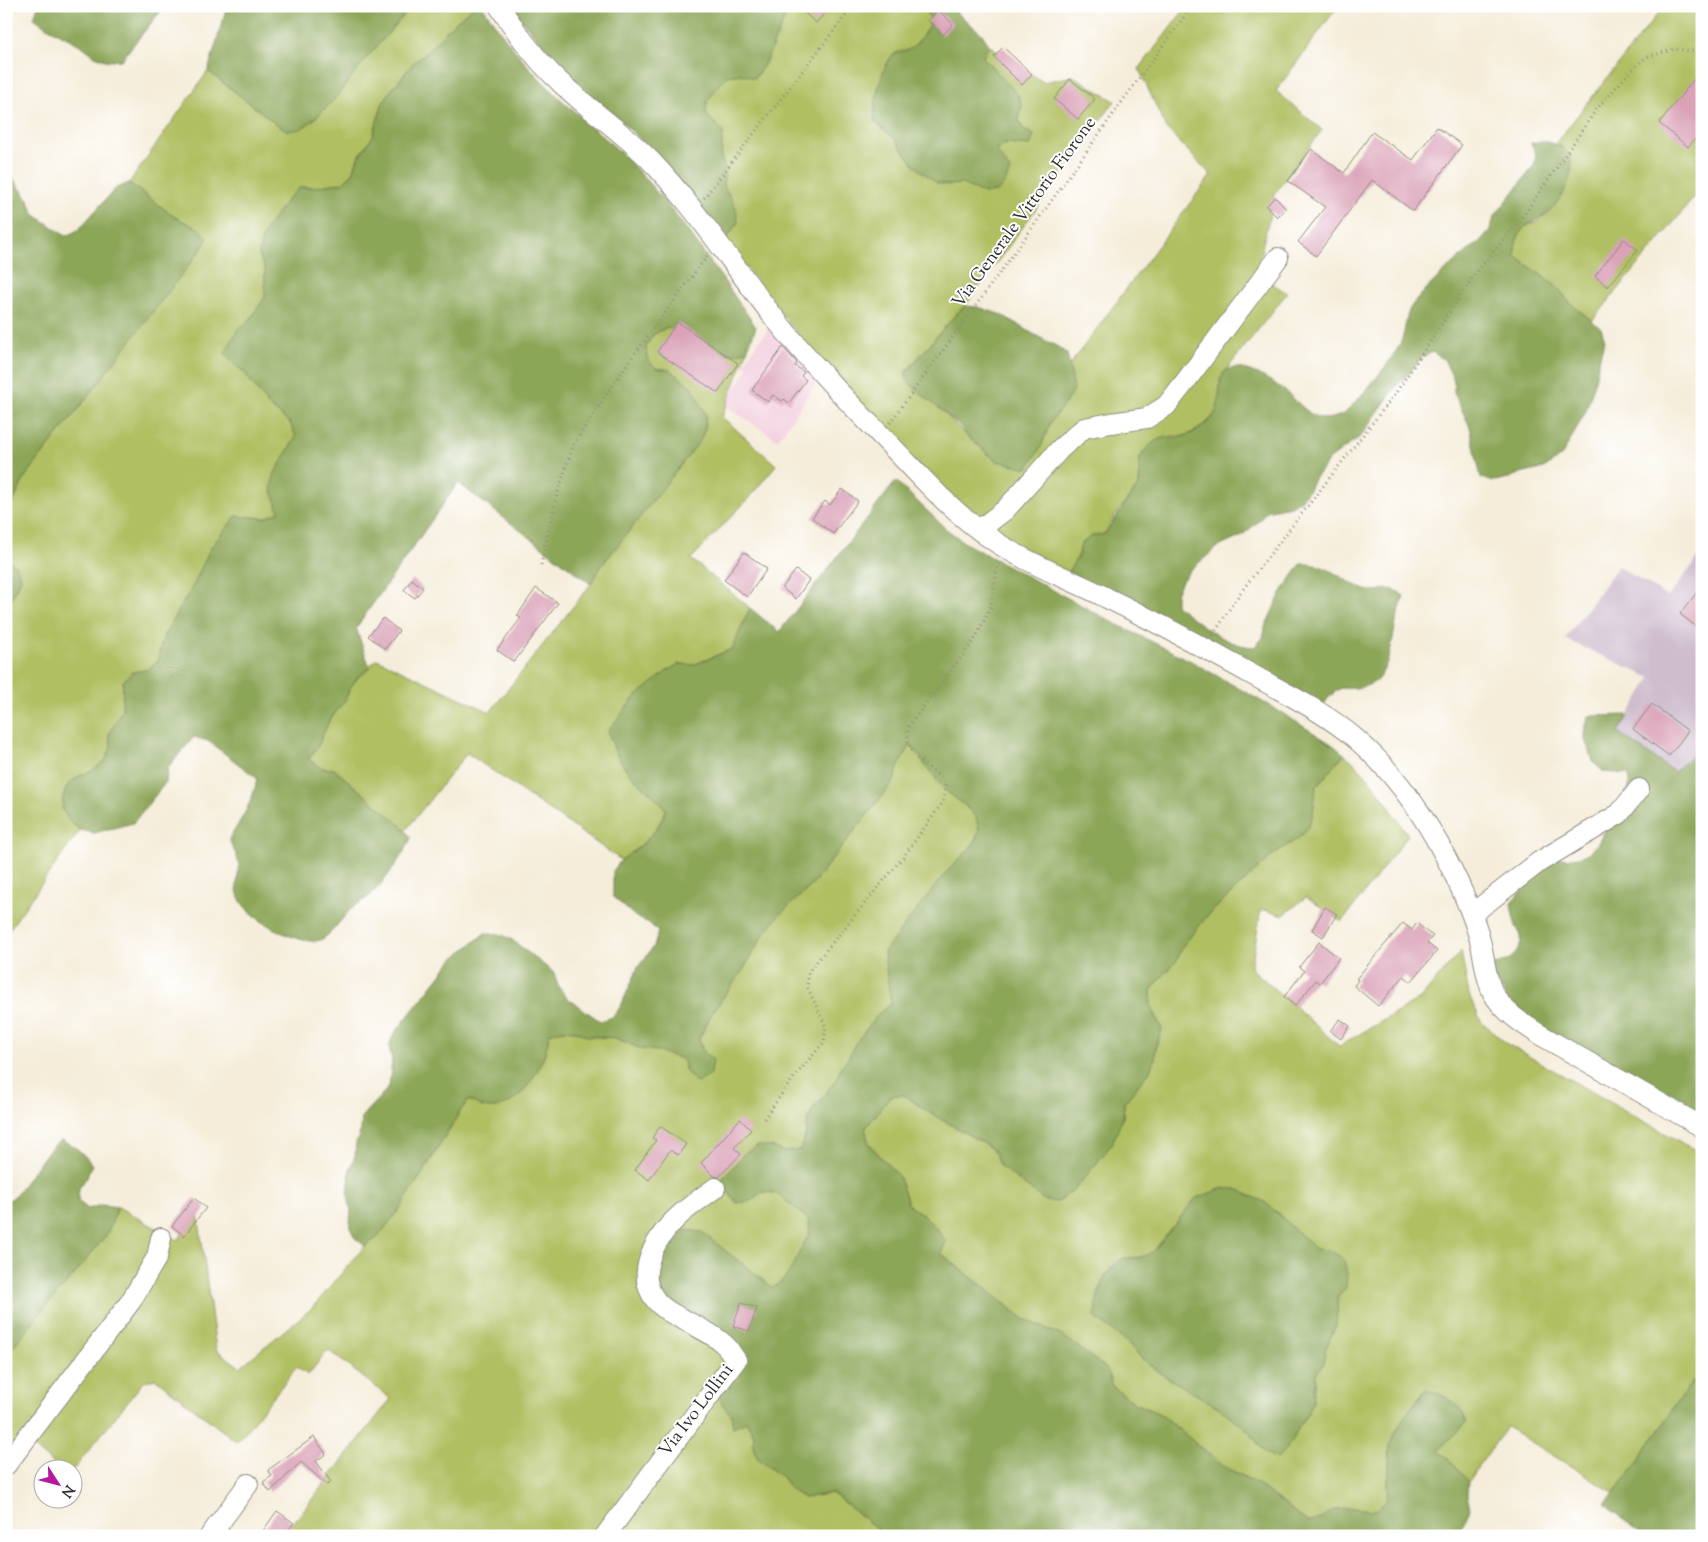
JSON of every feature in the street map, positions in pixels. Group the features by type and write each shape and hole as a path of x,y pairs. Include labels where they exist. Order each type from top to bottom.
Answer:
{"street":[{"path":"499,6 520,38 560,82 623,135 651,162 693,212 807,357 958,514 1002,546 1110,599 1205,649 1325,715 1356,738 1383,765 1407,796 1432,834 1456,878 1472,914 1493,993 1505,1009 1516,1020 1702,1127"},
{"path":"980,530 1005,510 1060,449 1084,428 1147,418 1166,406 1278,258"},
{"path":"1472,914 1539,862 1619,814 1639,789"},
{"name":"Via Ivo Lollini","path":"604,1536 736,1360 727,1347 709,1334 666,1309 649,1291 646,1276 649,1259 658,1240 680,1214 714,1188"},
{"path":"6,1465 131,1301 157,1257 161,1238"},
{"path":"210,1536 248,1484"}],"path":[{"path":"693,212 853,6"},
{"name":"Via Generale Vittorio Fiorone","path":"881,436 1192,6"},
{"path":"1205,649 1240,593 1395,394 1474,275 1526,212 1596,110 1646,57 1674,49 1694,51 1702,55"},
{"path":"541,565 555,502 573,445 624,367 717,242"},
{"path":"764,1119 791,1081 824,1042 826,1027 807,986 809,971 904,856 943,802 946,784 938,774 915,757 907,741 908,727 975,639 991,606 1002,546"}],"shaded area":[{"path":"772,323 818,381 778,440 724,405 748,368 743,364"},
{"path":"1702,553 1702,746 1674,772 1618,732 1651,678 1565,639 1618,566 1668,597"}],"green space":[{"path":"38,6 165,6 121,60 108,61 95,56 82,46 34,18"},
{"path":"227,6 412,6 365,60 332,102 301,129 288,131 208,71"},
{"path":"412,6 474,6 454,23 426,53 415,61 389,93 382,105 373,136 358,157 353,173 342,183 301,187 266,229 259,255 265,269 265,297 249,321 238,329 234,364 244,372 269,406 290,423 296,437 275,473 279,512 265,518 236,516 205,562 164,635 157,662 146,670 132,672 123,681 122,710 109,735 111,748 105,761 93,771 79,776 70,822 80,830 6,934 6,608 21,579 17,567 6,558 6,517 25,477 101,380 199,229 175,217 129,183 208,71 275,123 312,121 332,102 365,60"},
{"path":"474,6 483,6 505,38 538,77 621,153 640,173 692,237 756,327 747,351 730,354 716,353 680,332 667,327 653,335 646,346 647,359 656,368 670,370 693,388 706,415 705,428 700,441 600,568 591,584 458,483 356,628 370,668 358,677 350,688 345,700 329,721 318,746 308,759 321,768 334,769 403,827 411,838 399,860 371,895 354,906 328,935 320,940 311,941 276,930 254,916 238,896 239,865 229,839 250,802 257,778 208,741 194,737 168,767 166,782 133,823 94,833 80,830 70,822 62,810 63,797 68,784 105,761 111,748 109,735 122,710 123,681 132,672 146,670 157,662 164,635 193,586 211,547 236,516 265,518 279,512 271,487 275,473 296,437 290,423 269,406 244,372 225,353 238,329 249,321 265,297 265,269 259,255 261,241 266,229 289,197 301,187 342,183 353,173 358,158 373,136 382,105 389,93 415,61 426,53 454,23"},
{"path":"510,6 795,6 786,15 764,65 754,78 741,74 727,76 707,101 706,114 723,132 721,158 725,170 723,184 736,208 738,222 725,241 638,137 563,70"},
{"path":"795,6 921,6 932,19 916,44 908,50 893,56 885,69 875,106 875,122 894,138 917,168 949,185 961,183 973,188 996,150 1006,144 1030,146 1034,135 1023,129 1018,117 1022,106 1018,95 983,57 989,45 1043,82 1073,76 1115,101 965,306 905,373 967,436 997,461 1041,447 1050,423 1066,402 1072,378 1069,366 1211,175 1166,128 1139,69 1187,6 1338,6 1276,91 1322,130 1275,193 1256,273 1287,293 1220,378 1219,405 1214,416 1195,431 1184,436 1171,436 1140,457 1139,485 1117,513 1104,534 1092,536 1081,544 1079,555 1068,572 977,523 842,392 725,241 736,208 723,184 725,170 721,158 723,132 706,114 707,101 726,76 741,74 755,78 764,65 786,15"},
{"path":"921,6 949,6 982,34 989,45 983,57 1018,95 1022,106 1018,118 1023,129 1034,135 1030,146 1006,144 996,150 1010,170 1006,181 997,192 984,193 961,184 937,183 917,168 894,138 875,122 875,106 879,84 886,65 896,53 908,50 916,44 932,20"},
{"path":"1664,6 1702,6 1702,188 1592,321 1571,304 1556,286 1515,256 1516,242 1524,228 1544,216 1569,176 1571,163 1569,157 1555,144"},
{"path":"1543,141 1559,146 1567,152 1572,166 1570,175 1568,183 1555,206 1547,214 1528,224 1522,230 1516,242 1515,256 1556,286 1571,304 1601,328 1605,340 1585,413 1562,455 1541,469 1516,475 1505,480 1493,481 1481,478 1470,427 1454,393 1454,381 1444,359 1432,352 1422,357 1397,385 1361,436 1330,459 1300,501 1290,506 1266,511 1259,521 1240,537 1218,547 1190,570 1176,593 1176,605 1203,626 1233,643 1254,647 1263,638 1265,627 1281,593 1301,564 1311,564 1328,569 1369,591 1391,589 1396,591 1404,596 1385,668 1377,680 1364,686 1340,688 1329,697 1320,710 1068,572 1079,555 1081,544 1092,536 1105,534 1138,486 1140,461 1147,448 1162,438 1189,435 1208,422 1218,404 1222,377 1224,372 1229,369 1236,368 1254,372 1288,393 1316,417 1329,419 1345,413 1376,378 1398,348 1402,340 1408,312 1413,304 1447,269 1484,238 1491,228 1494,217 1534,166 1536,154 1531,143"},
{"path":"6,173 12,177 28,199 34,214 66,236 78,230 116,188 129,183 175,217 199,229 208,238 200,251 25,477 6,517"},
{"path":"965,306 978,307 1002,315 1067,354 1073,392 1050,423 1041,447 1028,468 997,461 967,436 960,426 910,384 905,374"},
{"path":"667,327 730,354 747,351 722,417 776,465 749,498 691,559 750,608 732,649 693,665 679,664 608,731 623,765 666,810 662,819 648,839 621,860 467,753 405,831 334,769 321,768 308,760 318,746 329,721 345,700 350,688 358,677 377,659 490,712 591,584 600,568 670,370 656,368 647,359 646,346 653,335"},
{"path":"896,481 945,528 965,543 1116,624 1191,661 1282,713 1344,754 1316,787 1313,814 1308,827 1300,837 1275,853 1207,916 1182,947 1177,960 1151,990 1151,1005 1162,1030 1156,1045 1155,1058 1149,1072 1124,1103 1123,1117 1112,1144 1079,1185 1058,1202 1045,1201 999,1165 995,1152 985,1144 927,1111 904,1095 890,1096 865,1129 869,1144 899,1177 908,1204 929,1220 946,1241 941,1254 1024,1319 1065,1337 1108,1370 1111,1385 1134,1403 1160,1414 1222,1465 1259,1485 1307,1522 1319,1519 1337,1509 1376,1510 1387,1499 1390,1444 1402,1420 1426,1389 1451,1400 1460,1409 1467,1423 1439,1451 1459,1469 1468,1481 1467,1495 1470,1509 1464,1523 1456,1534 1450,1536 886,1536 832,1493 804,1498 791,1490 782,1477 759,1460 753,1448 754,1434 746,1421 733,1427 731,1414 722,1404 718,1391 740,1361 688,1317 650,1280 656,1257 675,1238 687,1230 702,1232 773,1288 787,1275 810,1234 809,1221 776,1193 762,1192 750,1201 737,1203 720,1182 746,1152 758,1146 772,1147 784,1152 800,1150 812,1111 836,1080 841,1067 849,1057 855,1044 880,1012 891,1004 884,952 944,875 974,844 979,831 976,817 967,807 946,791 911,744 898,767 894,781 810,887 780,914 764,934 743,970 712,1013 699,1039 703,1051 713,1060 711,1075 697,1083 686,1072 682,1059 642,1049 615,1038 588,1036 576,1031 562,1030 549,1034 539,1068 524,1090 505,1105 494,1108 484,1107 469,1100 401,1207 377,1238 365,1246 354,1237 350,1224 351,1210 348,1196 350,1169 361,1130 362,1116 389,1087 392,1060 389,1046 394,1034 452,960 485,933 499,934 511,939 554,973 558,986 566,997 600,1021 613,1017 621,1006 638,967 654,946 658,932 649,923 636,917 613,897 613,871 621,860 643,844 660,824 666,810 623,765 608,731 634,698 667,671 679,664 693,665 732,649 750,608 779,632"},
{"path":"6,558 17,567 21,579 6,608"},
{"path":"1629,715 1618,732 1674,772 1702,746 1702,1126 1521,1025 1488,966 1500,964 1510,958 1515,954 1520,944 1521,936 1514,920 1511,902 1556,857 1567,859 1579,857 1590,852 1598,843 1629,787 1629,774 1604,772 1594,763 1585,740 1585,728 1589,716"},
{"path":"911,744 928,769 976,817 979,831 974,844 944,875 884,952 891,1004 880,1012 855,1044 849,1057 841,1067 836,1080 812,1111 800,1150 784,1152 772,1147 720,1182 737,1203 750,1201 762,1192 776,1193 809,1221 810,1234 789,1274 773,1288 702,1233 687,1230 675,1238 656,1257 731,1347 722,1404 731,1414 733,1427 745,1420 754,1434 753,1447 759,1460 782,1477 791,1490 804,1498 832,1493 886,1536 283,1536 391,1399 328,1350 308,1375 297,1367 237,1442 156,1379 144,1381 81,1460 49,1460 23,1440 6,1459 6,1356 107,1234 118,1207 178,1240 198,1213 216,1350 240,1367 312,1308 365,1246 377,1238 425,1170 469,1100 482,1107 519,1096 539,1067 546,1051 549,1034 562,1030 576,1031 588,1036 615,1038 642,1049 656,1050 682,1059 686,1072 703,1051 699,1039 712,1013 743,970 764,934 780,914 810,887 894,781 898,767"},
{"path":"1344,754 1371,781 1408,835 1342,922 1306,897 1284,915 1261,909 1251,968 1339,1046 1420,999 1461,951 1469,995 1481,1021 1507,1044 1702,1154 1702,1374 1690,1385 1674,1406 1668,1419 1644,1450 1639,1462 1614,1493 1507,1427 1468,1481 1459,1469 1439,1451 1447,1441 1426,1389 1402,1420 1390,1444 1387,1499 1376,1510 1337,1509 1319,1519 1307,1522 1259,1485 1222,1465 1160,1414 1135,1403 1111,1385 1065,1337 1024,1319 941,1253 946,1241 929,1220 908,1204 899,1177 869,1144 865,1129 890,1096 904,1095 927,1111 985,1144 995,1152 999,1165 1058,1202 1079,1185 1123,1117 1124,1103 1149,1072 1155,1058 1156,1045 1162,1030 1151,1005 1151,990 1177,960 1182,947 1207,916 1275,853 1300,837 1308,827 1313,814 1316,787","holes":["1196,1198 1275,1210 1305,1241 1316,1249 1329,1250 1346,1287 1338,1297 1336,1325 1325,1350 1324,1363 1316,1374 1313,1402 1307,1415 1299,1425 1294,1438 1265,1453 1249,1431 1218,1407 1160,1373 1140,1357 1130,1345 1095,1317 1099,1291 1112,1266 1126,1258 1143,1257 1154,1252"]},
{"path":"61,1140 78,1150 92,1165 87,1177 79,1188 78,1201 88,1209 101,1205 118,1207 107,1234 6,1356 6,1202 14,1197 49,1150"},
{"path":"1223,1188 1236,1189 1265,1202 1316,1249 1329,1250 1344,1259 1347,1274 1346,1287 1338,1297 1336,1325 1325,1350 1324,1363 1316,1374 1313,1402 1307,1415 1299,1425 1294,1438 1278,1459 1265,1453 1249,1431 1218,1407 1160,1373 1140,1357 1130,1345 1095,1317 1096,1303 1100,1290 1105,1277 1113,1267 1124,1258 1139,1258 1153,1252 1196,1198"},
{"path":"1702,1374 1702,1536 1647,1536 1619,1517 1605,1503 1639,1462 1644,1450 1668,1419 1674,1406 1690,1385"}],"building":[{"path":"797,6 831,6 816,23"},
{"path":"938,10 953,24 943,35 928,21"},
{"path":"1003,47 1032,74 1022,85 994,57"},
{"path":"1695,78 1702,84 1702,131 1688,147 1659,123"},
{"path":"1070,79 1095,99 1078,119 1054,99"},
{"path":"1437,127 1462,145 1413,211 1372,180 1316,256 1298,242 1325,207 1288,181 1311,149 1344,173 1372,132 1413,160"},
{"path":"1275,197 1286,209 1277,217 1266,206"},
{"path":"1624,239 1638,250 1608,287 1595,276"},
{"path":"677,322 738,363 718,393 657,352"},
{"path":"783,347 797,363 795,366 804,372 801,376 806,380 789,403 773,395 768,402 752,390"},
{"path":"842,489 858,501 833,534 812,518 825,501 830,505"},
{"path":"744,552 767,569 747,597 724,580"},
{"path":"796,570 809,580 796,599 782,588"},
{"path":"412,579 423,588 415,598 404,590"},
{"path":"1702,586 1702,631 1680,614"},
{"path":"536,588 558,603 514,662 497,650 521,618 517,616"},
{"path":"383,618 399,631 385,649 368,636"},
{"path":"1652,704 1688,731 1669,756 1633,729"},
{"path":"1325,907 1337,914 1323,937 1312,930"},
{"path":"1403,923 1412,930 1417,923 1433,936 1427,943 1437,951 1411,982 1404,976 1378,1006 1354,986 1358,980 1356,979"},
{"path":"1319,942 1339,958 1320,983 1316,980 1295,1006 1284,997 1304,971 1299,967"},
{"path":"1340,1019 1350,1026 1341,1039 1330,1031"},
{"path":"740,1119 751,1130 734,1148 741,1154 719,1177 714,1176 701,1163"},
{"path":"660,1126 686,1144 678,1155 670,1150 649,1180 635,1170 656,1140 652,1138"},
{"path":"194,1198 206,1208 184,1236 172,1226"},
{"path":"741,1303 757,1308 749,1331 733,1326"},
{"path":"314,1437 326,1454 316,1461 331,1482 327,1485 301,1462 270,1492 263,1482 272,1476 268,1470"},
{"path":"277,1511 294,1523 284,1536 259,1536"}]}
